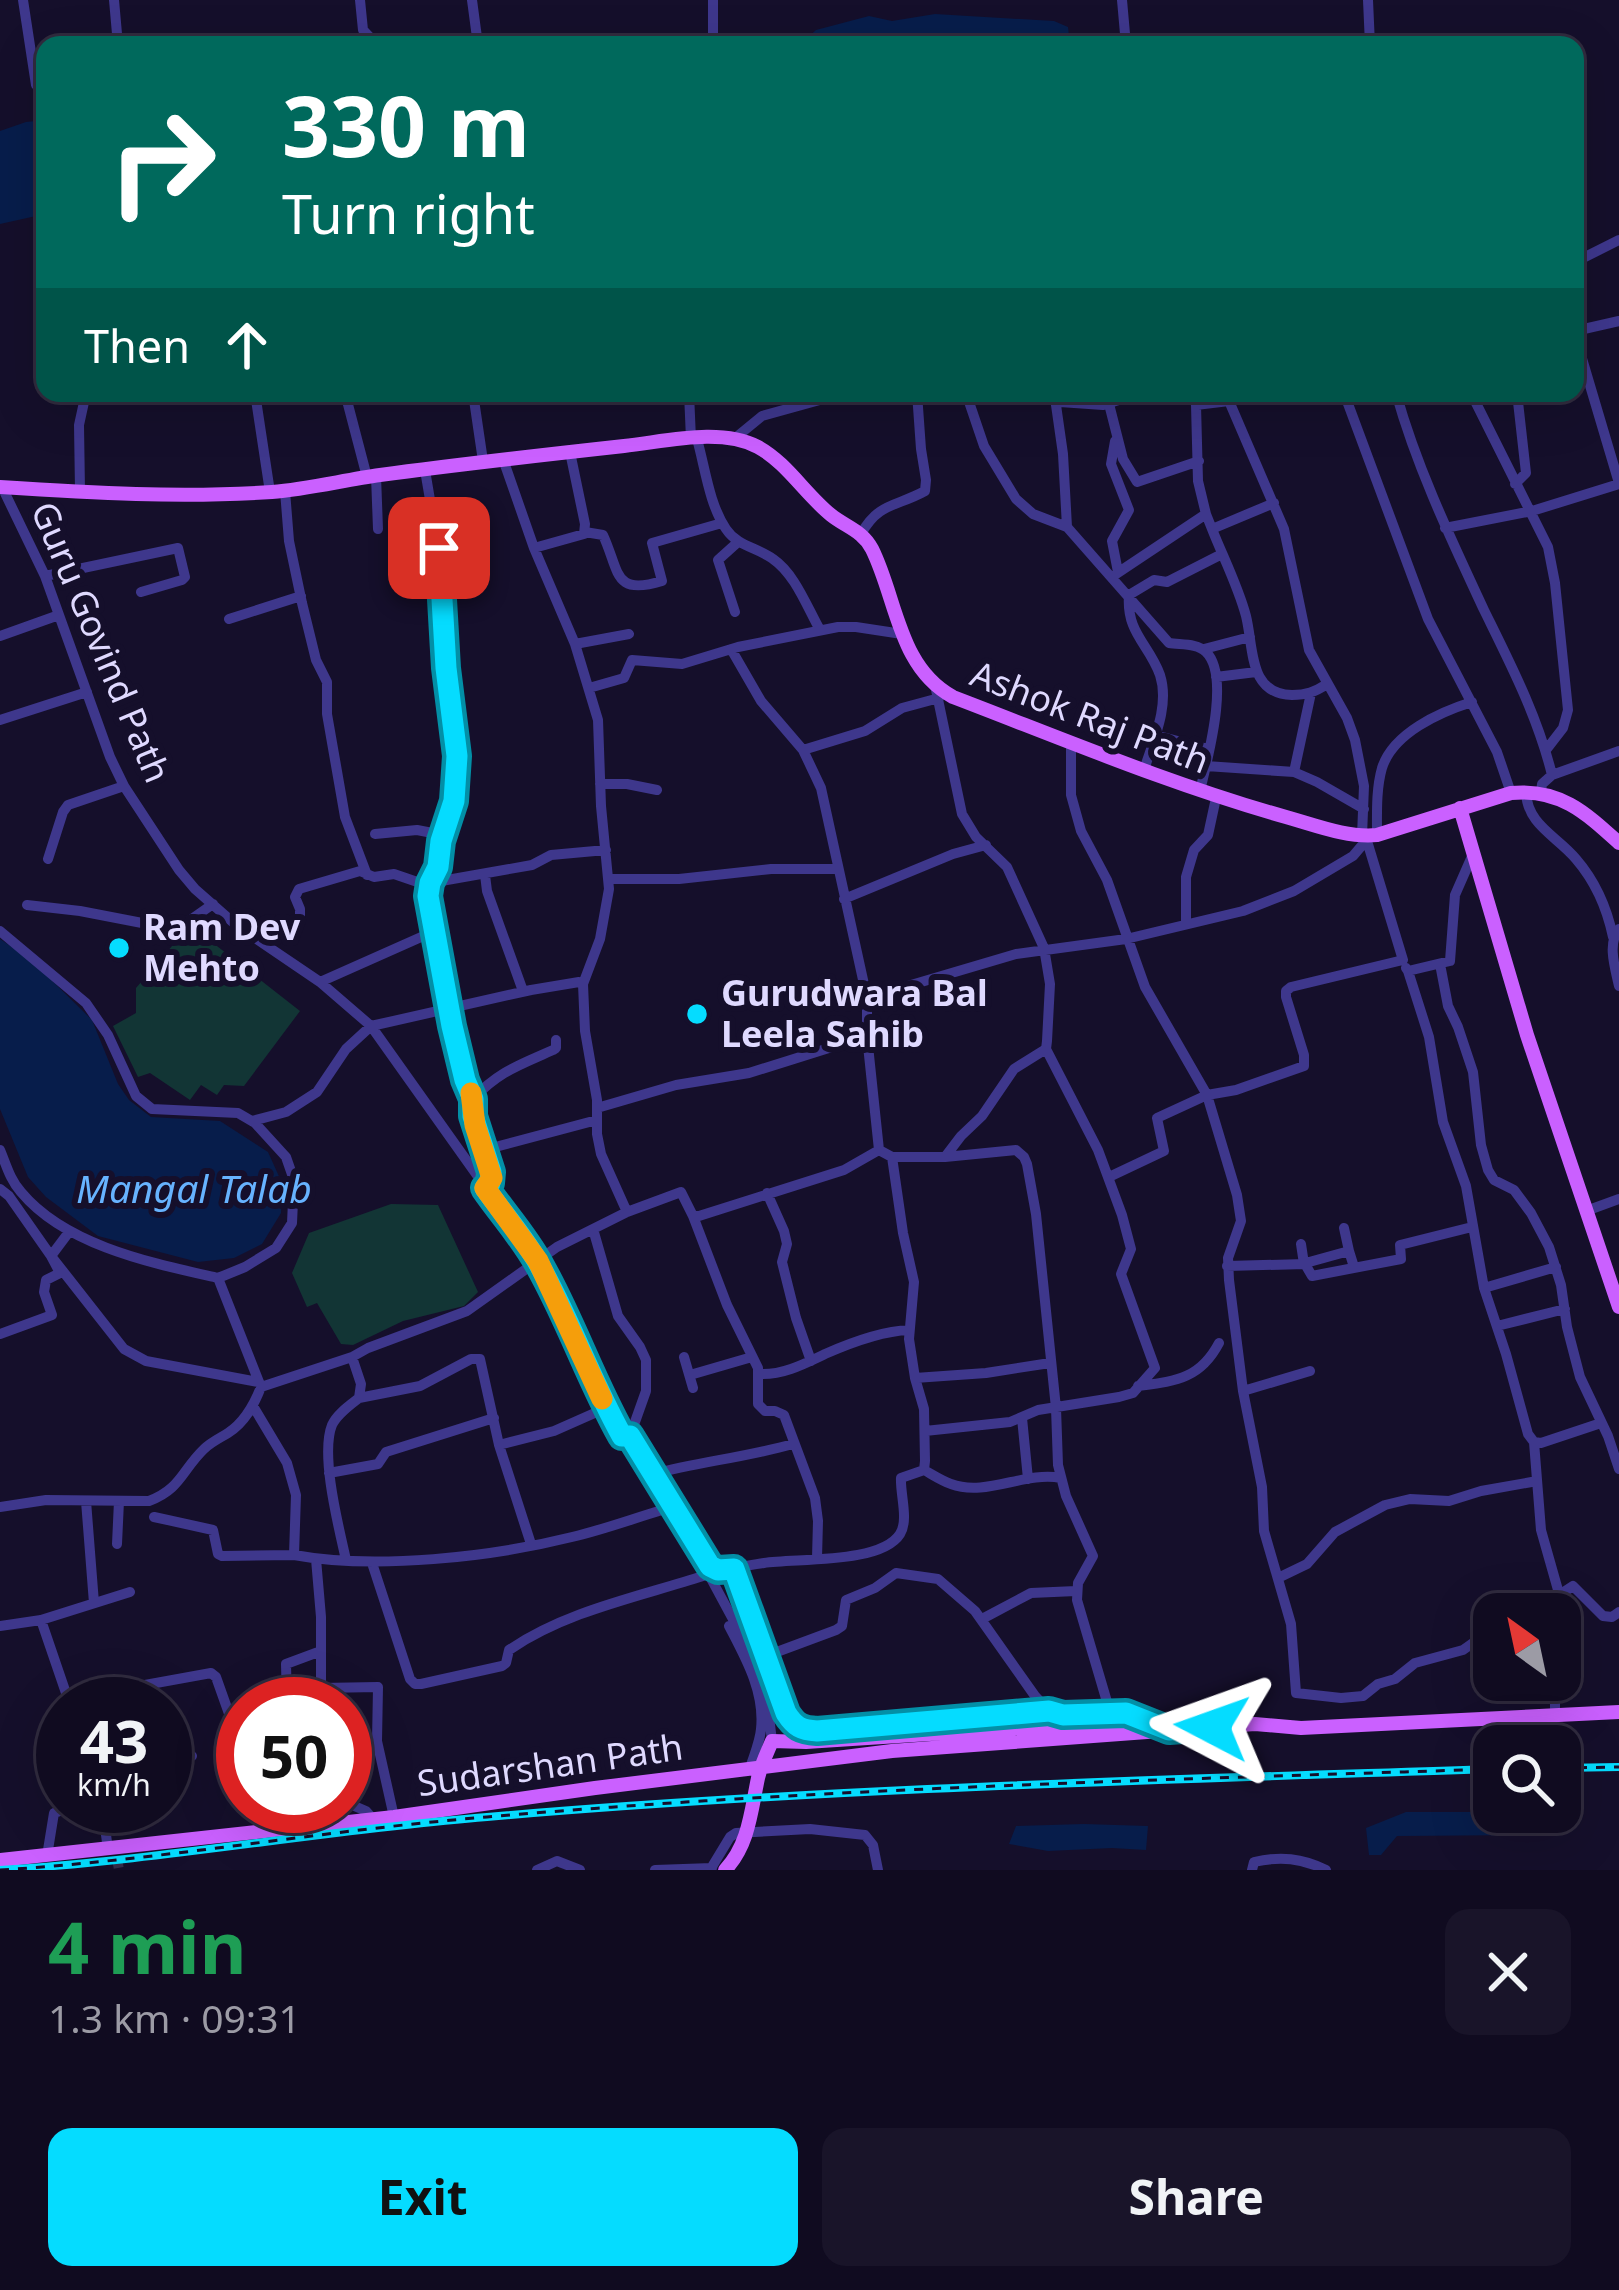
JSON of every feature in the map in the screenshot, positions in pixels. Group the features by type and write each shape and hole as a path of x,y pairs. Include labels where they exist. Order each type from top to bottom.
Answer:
{"main road":[{"name":"Ashok Raj Path","path":"1,487 161,495 277,491 483,461 734,439 755,445 776,459 832,516 861,534 871,548 902,634 937,691 1216,798 1369,837"},
{"path":"1369,837 1526,793 1566,801 1619,842"},
{"path":"1460,808 1526,1035 1619,1307"},
{"name":"Sudarshan Path","path":"0,1860 114,1852 892,1751 1256,1724 1301,1728 1619,1712"},
{"path":"716,1869 736,1858 748,1828 759,1771 772,1741 1140,1720 1169,1730"}],"street":[{"path":"23,0 36,85"},
{"path":"114,0 117,36"},
{"path":"360,0 359,15 368,36"},
{"path":"472,0 477,36"},
{"path":"712,0 713,36"},
{"path":"1122,0 1125,36"},
{"path":"1367,0 1369,36"},
{"path":"1584,258 1619,240"},
{"path":"1584,331 1619,321"},
{"path":"1445,528 1532,511 1619,484 1584,364"},
{"path":"80,491 79,425 84,402"},
{"path":"257,402 316,660 328,686 327,714 345,818 367,875"},
{"path":"348,402 372,477 378,529"},
{"path":"474,402 483,461"},
{"path":"690,402 694,439 722,523 738,542 780,565 820,630"},
{"path":"734,439 763,416 812,402"},
{"path":"861,534 882,508 925,491 918,402"},
{"path":"969,402 984,446 1016,499 1033,514 1067,526 1115,574 1169,643 1204,649 1250,637"},
{"path":"1055,402 1067,526"},
{"path":"1060,402 1115,402"},
{"path":"1194,402 1198,482 1211,529 1245,613 1256,672 1273,692 1286,695 1311,694 1327,684"},
{"path":"1229,402 1284,529 1307,643 1355,740 1369,837 1426,1024 1440,1112 1466,1186 1484,1288 1534,1442 1542,1536 1556,1593"},
{"path":"1347,402 1428,619 1500,759 1526,793 1534,820 1572,854 1608,915 1616,933 1619,986"},
{"path":"1399,402 1445,528 1510,662 1552,775"},
{"path":"1475,402 1532,511 1551,559 1568,699 1563,728 1546,750"},
{"path":"1515,484 1526,472 1518,402"},
{"path":"1109,404 1126,467 1137,482 1198,461"},
{"path":"1115,574 1112,541 1129,510 1111,464 1117,437"},
{"path":"570,452 585,532"},
{"path":"503,459 575,644 598,719 609,879 604,925 583,984 584,1024 602,1154 628,1212"},
{"path":"425,470 442,571 446,668 457,745 454,801 429,885 448,1009 492,1178 485,1188"},
{"name":"Guru Govind Path","path":"1,487 45,576 124,787 179,870 213,904 320,982 371,1026 538,1261 607,1408 626,1436"},
{"path":"1211,529 1274,502"},
{"path":"1115,574 1206,514"},
{"path":"534,548 585,532 603,535 619,575 634,588 662,581 652,543 722,523"},
{"path":"735,612 718,560 738,542"},
{"path":"45,576 178,548 185,577 141,592"},
{"path":"1129,595 1154,580 1167,582 1222,554"},
{"path":"1129,595 1135,632 1160,676 1162,706 1144,770"},
{"path":"230,620 301,596"},
{"path":"0,636 59,615"},
{"path":"589,688 624,678 632,660 682,664 820,630 856,627 902,634"},
{"path":"575,644 629,634"},
{"path":"731,649 761,700 803,750 825,803 867,998 879,1150"},
{"path":"1200,791 1215,718 1216,676 1204,649"},
{"path":"1216,676 1256,672"},
{"path":"803,750 857,734 937,691 962,814 1014,878 1044,948 1051,984 1046,1049 1109,1178 1131,1249 1121,1270 1123,1281 1155,1362 1133,1393 1038,1410 1000,1424 925,1431"},
{"path":"0,720 87,692"},
{"path":"1294,772 1311,694"},
{"path":"867,998 997,958 1126,939 1243,911 1283,896 1354,856 1369,837 1381,772 1407,735 1452,708 1472,702"},
{"path":"1155,735 1208,749"},
{"path":"1071,742 1070,775 1081,831 1107,880 1145,987 1207,1096 1241,1214 1227,1266 1243,1391 1262,1487 1264,1531 1292,1633 1296,1693 1363,1696 1414,1663 1473,1643"},
{"path":"1526,793 1552,775 1619,751"},
{"path":"1205,766 1294,772 1364,809"},
{"path":"601,784 657,790"},
{"path":"48,859 68,805 124,787"},
{"path":"1186,924 1186,877 1195,850 1208,835 1216,798"},
{"path":"375,834 417,830 443,835"},
{"path":"844,899 986,845"},
{"path":"250,935 294,921 299,916 295,897 299,889 356,871 374,877 394,874 429,885 532,865 556,854 606,850"},
{"path":"1109,1178 1164,1151 1157,1118 1207,1096 1304,1066 1286,991 1450,961 1455,896 1473,854"},
{"path":"609,879 837,868"},
{"path":"485,875 523,992"},
{"path":"27,905 168,928 186,923 213,904"},
{"path":"0,931 86,1003 108,1034 143,1105 238,1113 252,1121 286,1157 294,1180 292,1223 276,1248 245,1268 218,1277 159,1265 69,1232 50,1220 19,1190 0,1150"},
{"path":"320,982 433,931"},
{"path":"1440,964 1450,1012 1473,1072 1488,1170 1494,1180 1510,1186 1545,1238 1580,1377 1619,1469"},
{"path":"252,1121 286,1112 317,1092 346,1049 371,1026 573,982 583,984"},
{"path":"484,1150 676,1084 749,1073 867,1036"},
{"path":"473,1099 498,1075 554,1051 556,1040"},
{"path":"945,1157 982,1116 1014,1069 1046,1049"},
{"path":"879,1150 892,1156 945,1157 1016,1150 1024,1157 1036,1214 1060,1478 1093,1556 1076,1591 1110,1712"},
{"path":"693,1216 844,1170 879,1150"},
{"path":"892,1156 914,1282 909,1330 924,1409 924,1470"},
{"path":"0,1189 60,1273 46,1280 44,1292 52,1315 0,1334"},
{"path":"50,1256 124,1349 146,1361 260,1385 352,1357 467,1311 557,1246 681,1192 760,1374 758,1404 765,1411 784,1415 808,1474 818,1516 817,1558"},
{"path":"766,1193 784,1231 787,1244 782,1262 811,1361"},
{"path":"1586,1211 1619,1199"},
{"path":"1301,1244 1303,1264 1312,1276 1400,1259 1400,1245 1472,1227"},
{"path":"1344,1228 1354,1267"},
{"path":"593,1229 618,1316 646,1360 646,1391 621,1442 703,1576 750,1667 761,1729 750,1768"},
{"path":"50,1256 69,1232"},
{"path":"1227,1266 1303,1264 1349,1251"},
{"path":"1484,1288 1556,1267"},
{"path":"0,1507 46,1500 149,1501 177,1486 200,1453 238,1426 254,1406 260,1385 218,1277"},
{"path":"1497,1326 1565,1309"},
{"path":"760,1374 786,1371 882,1334 909,1330"},
{"path":"1138,1386 1192,1374 1211,1358 1219,1343"},
{"path":"352,1357 361,1384 359,1398"},
{"path":"684,1357 692,1381 752,1357"},
{"path":"346,1560 329,1473 331,1427 359,1398 420,1386 476,1358 482,1363 499,1444 532,1544"},
{"path":"915,1378 1050,1364"},
{"path":"1243,1391 1310,1371"},
{"path":"254,1406 286,1463 296,1495 294,1555"},
{"path":"499,1444 554,1431 607,1408"},
{"path":"329,1473 378,1464 386,1452 494,1418"},
{"path":"1022,1418 1028,1479"},
{"path":"1534,1442 1601,1423"},
{"path":"626,1436 757,1664 765,1683 772,1741"},
{"path":"626,1436 710,1566 718,1570 868,1553 898,1537 903,1526 901,1478 924,1470 961,1486 1060,1478"},
{"path":"653,1474 793,1444"},
{"path":"1278,1578 1307,1564 1335,1532 1385,1505 1410,1499 1449,1501 1538,1481"},
{"path":"86,1501 94,1603"},
{"path":"117,1544 118,1501"},
{"path":"154,1517 213,1530 222,1556 294,1555 372,1563 571,1538 662,1510"},
{"path":"316,1559 321,1688 378,1687 376,1741 394,1816"},
{"path":"372,1563 410,1679 421,1684 502,1666 509,1650 544,1630 703,1576"},
{"path":"734,1569 786,1713 803,1730 1049,1711 1063,1715 1126,1713 1140,1720"},
{"path":"766,1656 836,1630 842,1626 846,1600 896,1574 938,1579 982,1619 1049,1711"},
{"path":"982,1619 1031,1593 1076,1591"},
{"path":"0,1626 41,1620 130,1592"},
{"path":"1581,1594 1603,1616 1619,1612"},
{"path":"41,1620 60,1677"},
{"path":"285,1677 286,1664 321,1651"},
{"path":"183,1677 206,1672 216,1680"},
{"path":"1555,1701 1555,1717"},
{"path":"655,1870 716,1869 736,1833 810,1829 865,1835 873,1845 878,1870"},
{"path":"47,1856 51,1833"},
{"path":"107,1833 114,1852"},
{"path":"1252,1870 1260,1860 1295,1858 1319,1868"},
{"path":"537,1870 557,1861 580,1870"}],"green space":[{"path":"190,925 300,1011 244,1086 224,1085 217,1095 201,1085 190,1100 150,1073 138,1077 113,1026 136,1013 136,988"},
{"path":"391,1204 438,1205 478,1292 464,1306 403,1321 353,1345 341,1344 317,1303 307,1307 292,1273 309,1233"}],"water":[{"path":"935,14 1054,21 1068,27 1069,36 810,36 816,30 869,16 892,21"},
{"path":"36,121 36,216 0,224 0,131"},
{"name":"Mangal Talab","path":"0,939 30,959 92,1020 129,1100 151,1117 220,1121 268,1152 282,1183 281,1213 262,1244 234,1258 198,1262 98,1236 46,1197 28,1177 0,1109"},
{"path":"1406,1812 1473,1812 1473,1833 1537,1833 1397,1836 1381,1855 1369,1855 1366,1828"},
{"path":"1016,1826 1148,1826 1146,1850 1048,1851 1009,1844"}],"tunnel":[{"path":"117,1858 119,1870"}],"railway":[{"path":"1581,1768 1619,1767"},
{"path":"0,1870 613,1807 990,1786 1473,1770"}],"slow traffic":[{"path":"471,1093 478,1138 492,1178 485,1188 538,1261 602,1399"}],"place":[{"name":"Ram Dev Mehto","path":"119,948"},
{"name":"Gurudwara Bal Leela Sahib","path":"697,1014"}],"route":[{"path":"439,548 457,756 454,801 428,896 456,1044 491,1172 485,1188 538,1261 622,1436 630,1436 710,1566 734,1569 786,1713 794,1725 817,1731 1049,1711 1063,1715 1126,1713 1169,1730 1212,1727"}]}
